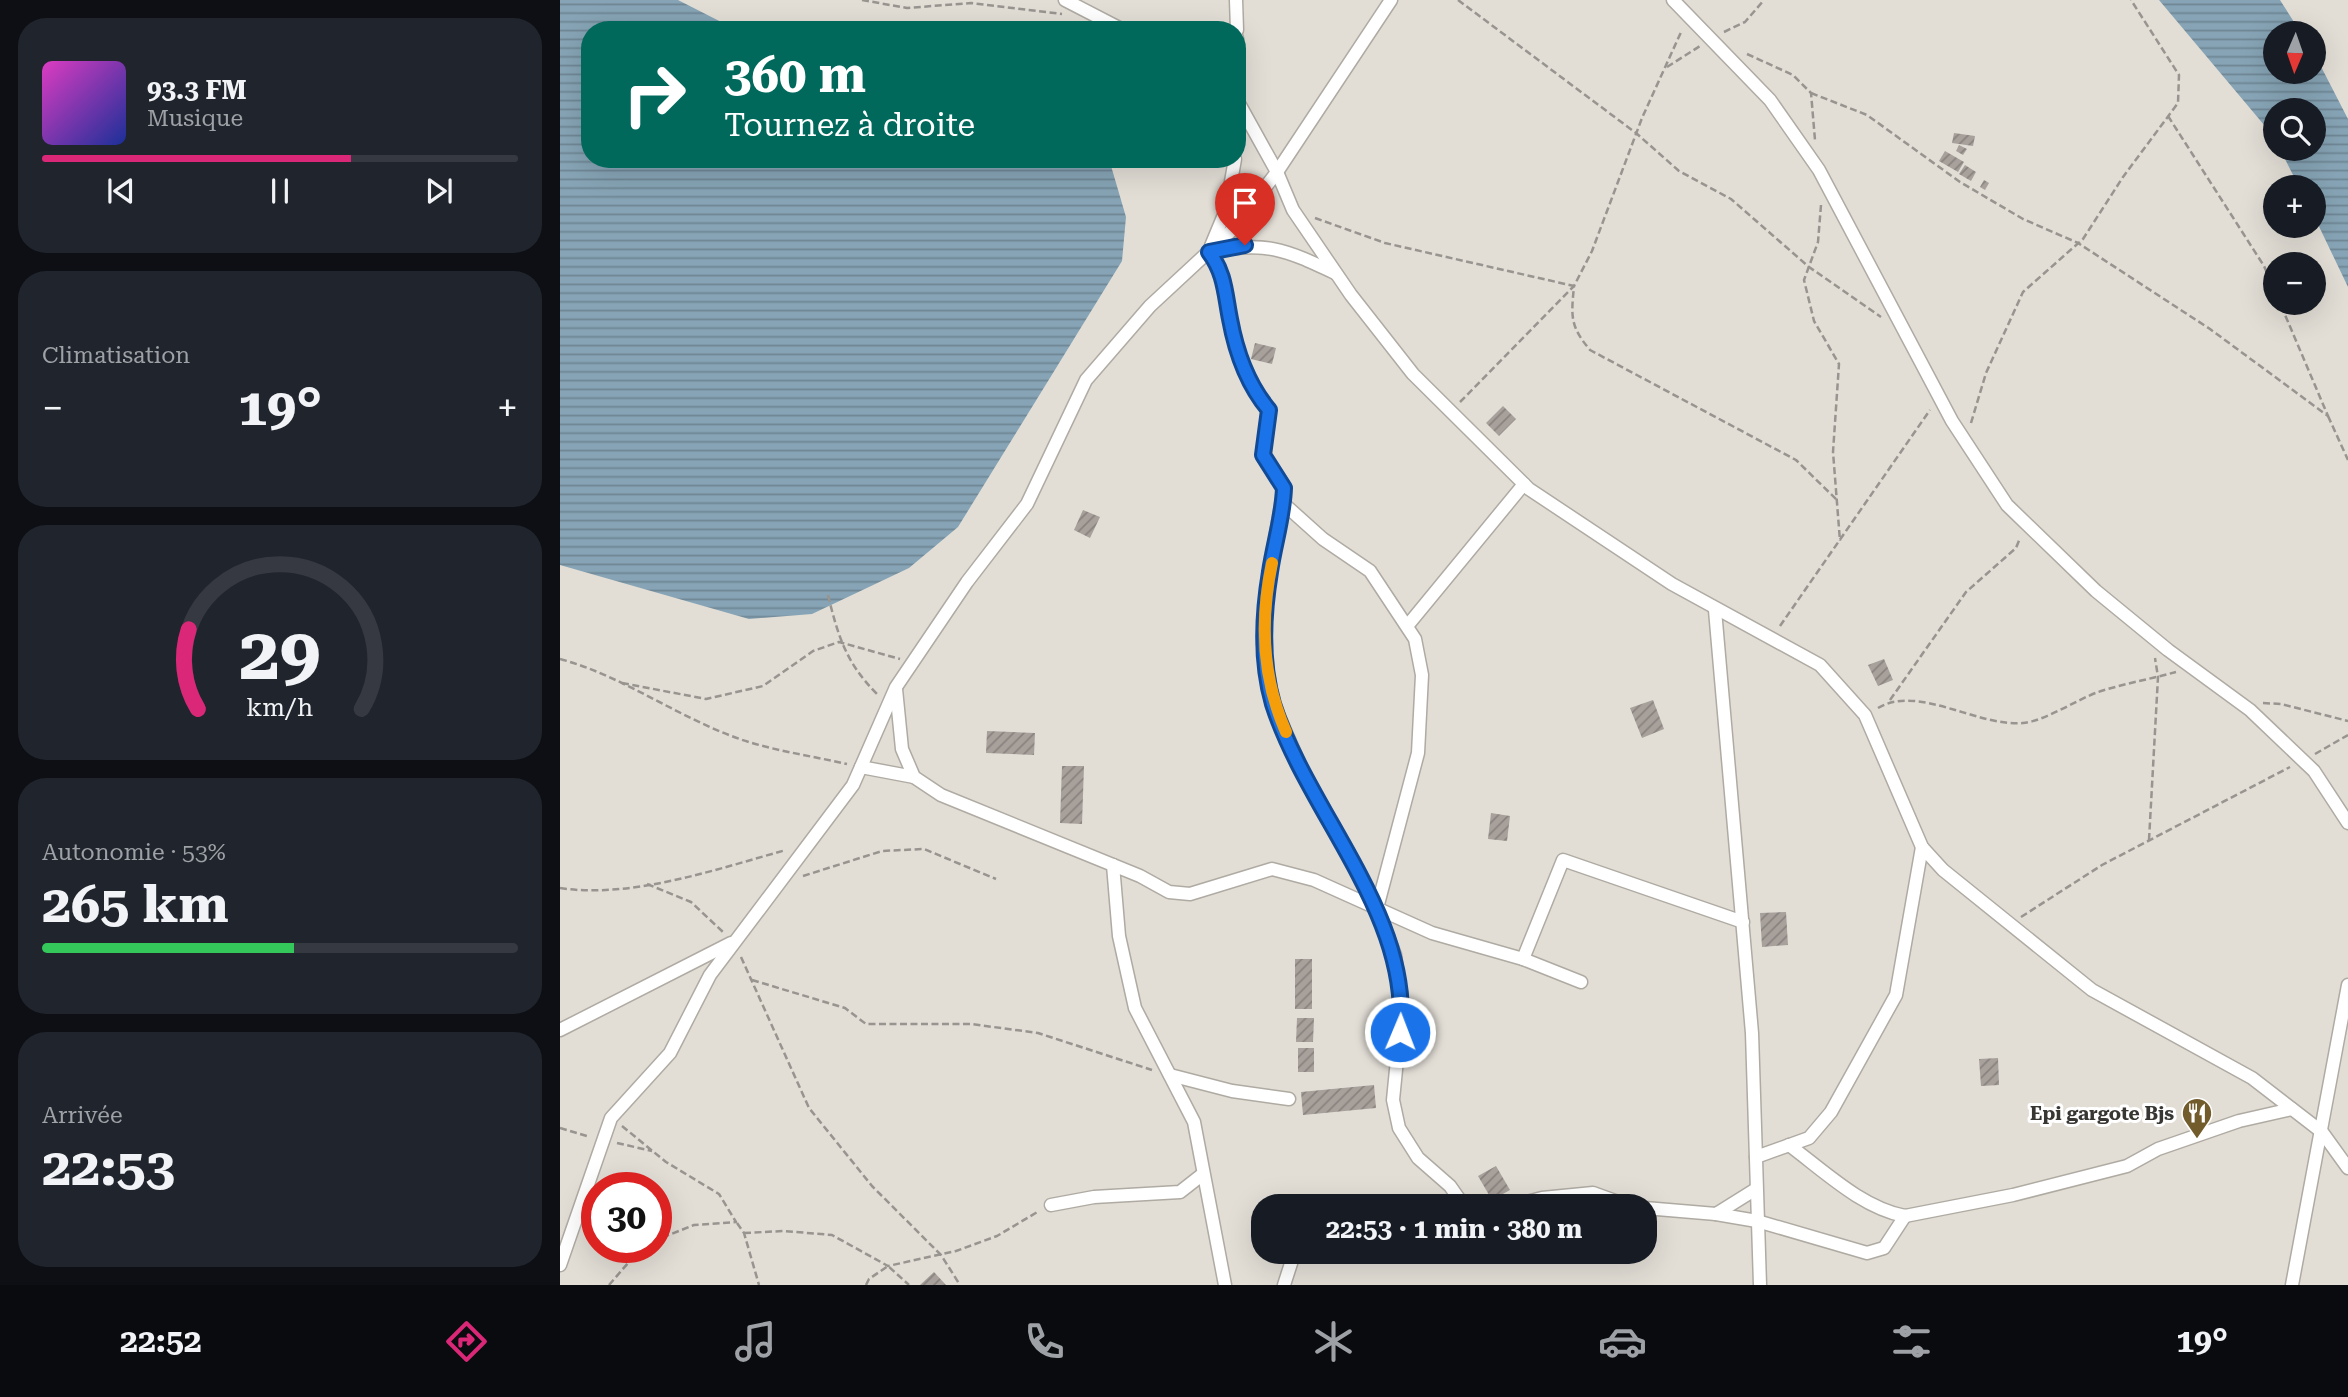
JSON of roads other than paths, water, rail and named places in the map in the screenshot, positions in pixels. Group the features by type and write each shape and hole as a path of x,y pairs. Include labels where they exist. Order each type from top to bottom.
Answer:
{"street":[{"path":"1065,0 1106,21"},
{"path":"1236,0 1237,21"},
{"path":"560,1265 611,1118 670,1053 710,975 853,785 896,687 967,582 1027,504 1086,380 1150,306 1233,229 1277,172 1391,0"},
{"path":"1673,0 1770,100 1819,170 1939,396 2007,505 2096,591 2152,638 2240,702 2314,771 2348,823"},
{"path":"1246,116 1277,172 1293,210 1335,272 1413,374 1524,484 1715,610 1772,637 1820,665 1865,715 1922,847 1943,870 2092,990 2252,1078 2322,1132 2348,1168"},
{"path":"1209,252 1226,210 1233,168"},
{"path":"1209,252 1245,245 1283,249 1335,272"},
{"path":"1209,252 1220,267 1230,320 1244,368 1258,397 1269,410 1263,455 1284,488 1284,504 1269,574 1264,644 1273,703 1307,781 1377,908 1395,955 1402,1009 1393,1100 1399,1128 1418,1158 1456,1194"},
{"path":"1408,625 1524,484"},
{"path":"1284,504 1323,539 1370,571 1415,639 1422,675 1418,753 1377,908"},
{"path":"1715,610 1752,1033 1760,1285"},
{"path":"896,687 902,749 914,777"},
{"path":"861,767 914,777 941,795 1113,865 1169,892 1190,894 1272,869 1314,880 1432,933 1523,959 1581,982"},
{"path":"1756,1157 1809,1138 1831,1112 1896,995 1922,847"},
{"path":"1523,959 1563,860 1743,922"},
{"path":"1113,865 1119,936 1135,1008 1194,1122 1225,1285"},
{"path":"560,1030 734,942"},
{"path":"2292,1285 2348,985"},
{"path":"1170,1075 1232,1091 1289,1099"},
{"path":"1789,1145 1887,1213 1905,1216 2012,1195 2127,1166 2158,1149 2239,1121 2292,1109"},
{"path":"1051,1205 1094,1197 1180,1192 1203,1174"},
{"path":"1716,1214 1756,1189"},
{"path":"1657,1209 1758,1221 1867,1253 1884,1248 1905,1216"},
{"path":"1284,1285 1291,1264"}],"water":[{"path":"560,0 678,0 719,21 581,21 581,168 1112,168 1126,217 1122,261 958,527 909,568 812,614 749,619 560,565"},
{"path":"2159,0 2280,0 2293,21 2263,21 2263,84 2326,84 2326,76 2348,119 2348,287 2325,238 2326,175 2293,175 2286,161 2326,161 2326,98 2263,98 2263,124"}],"place":[{"name":"Epi gargote Bjs","path":"2197,1140"}]}
